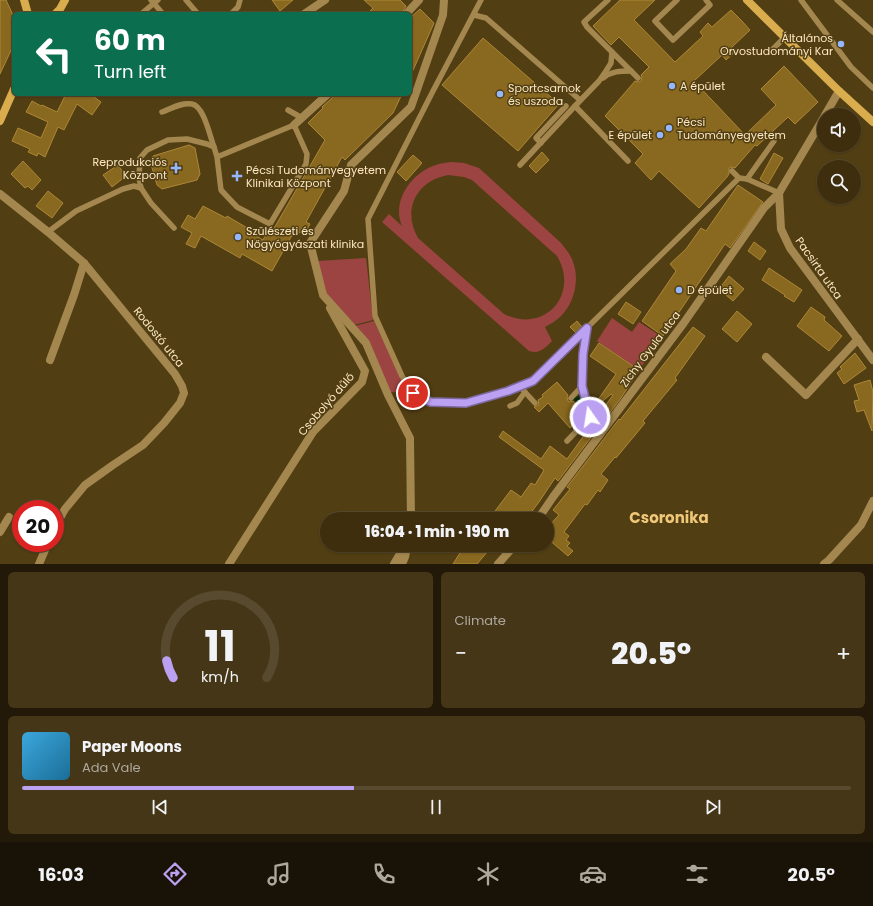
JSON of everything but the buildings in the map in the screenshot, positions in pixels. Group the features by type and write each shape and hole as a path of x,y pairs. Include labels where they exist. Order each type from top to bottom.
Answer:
{"street":[{"path":"24,0 27,12"},
{"path":"57,12 66,0"},
{"path":"307,12 325,0"},
{"path":"408,12 419,0"},
{"path":"411,512 410,438 388,394 366,343 323,295 310,243 344,191 351,165 411,107 443,16 444,0"},
{"path":"747,0 756,3 785,37 839,91 873,122"},
{"path":"829,108 839,91"},
{"path":"0,121 12,94"},
{"path":"294,125 326,96"},
{"path":"779,193 817,128"},
{"name":"Zichy Gyula utca","path":"543,512 683,324 764,208 779,193"},
{"name":"Pacsirta utca","path":"779,193 781,229 790,248 873,360"},
{"name":"Rodostó utca","path":"0,194 84,263 175,374 184,393 180,403 164,423 143,445 84,485 64,511"},
{"path":"764,208 779,212"},
{"path":"50,360 84,263"},
{"name":"Csobolyó dűlő","path":"229,564 313,432 362,382 365,371 323,295"},
{"path":"766,357 806,395 858,339"},
{"path":"824,564 861,525 873,501"},
{"path":"0,532 10,517"},
{"path":"39,564 44,552"},
{"path":"394,564 401,552"},
{"path":"402,564 406,552"},
{"path":"498,564 509,552"}],"lane":[{"path":"186,0 196,12"},
{"path":"233,12 238,7 240,0"},
{"path":"481,0 432,91 368,218 375,316 402,376 413,393 431,402 466,403 508,391 522,384 533,381 739,178"},
{"path":"608,0 584,22 587,27 638,78"},
{"path":"677,0 655,21 672,40 710,4 706,0"},
{"path":"800,0 851,67 873,88"},
{"path":"837,0 873,32"},
{"path":"143,12 154,1 162,12"},
{"path":"474,15 486,18 580,100"},
{"path":"771,51 785,37"},
{"path":"520,165 599,80 611,63 612,52"},
{"path":"599,80 618,70 631,71"},
{"path":"162,112 182,105 192,104 198,108 203,114 217,157 221,190 237,207 270,224 306,164 306,154 294,125 217,157"},
{"path":"541,143 536,138 566,106"},
{"path":"575,106 628,161"},
{"path":"288,110 302,118"},
{"path":"174,228 151,203 141,188 139,178 140,158 147,150 168,140 187,139 214,147"},
{"path":"747,179 774,141"},
{"path":"732,171 739,178 747,179 779,193"},
{"path":"48,232 76,211 129,187 134,186 141,188"},
{"path":"567,441 590,417 582,386 583,354 587,328"},
{"path":"522,384 523,390 535,403"},
{"path":"571,398 582,386"},
{"path":"510,406 517,403 525,392"}],"shaded area":[{"path":"451,162 464,163 479,168 560,242 571,257 576,276 576,284 572,299 565,312 545,327 552,341 542,350 536,352 529,351 382,222 389,214 402,226 399,216 399,207 406,189 412,181 427,169 438,164","holes":["448,175 464,177 472,180 557,256 563,271 564,284 561,297 554,307 544,315 532,319 519,319 504,314 418,238 413,228 411,217 412,207 420,190 437,178"]},
{"path":"366,258 373,320 354,325 325,292 318,261"},
{"path":"612,318 632,332 639,322 662,337 639,370 597,341"},
{"path":"374,321 408,393 390,392 355,326"},
{"path":"580,395 583,397 582,409 573,399"}],"place":[{"name":"Általános Orvostudományi Kar","path":"841,44"},
{"name":"A épület","path":"672,86"},
{"name":"Sportcsarnok és uszoda","path":"500,94"},
{"name":"Pécsi Tudományegyetem","path":"669,128"},
{"name":"E épület","path":"660,135"},
{"name":"Reprodukciós Központ","path":"176,168"},
{"name":"Pécsi Tudományegyetem Klinikai Központ","path":"237,176"},
{"name":"Szülészeti és Nőgyógyászati klinika","path":"238,237"},
{"name":"D épület","path":"679,290"}],"district":[{"name":"Csoronika","path":"669,518"}],"route":[{"path":"413,393 431,402 466,403 508,391 522,384 533,381 587,328 583,354 582,386 590,417"}]}
